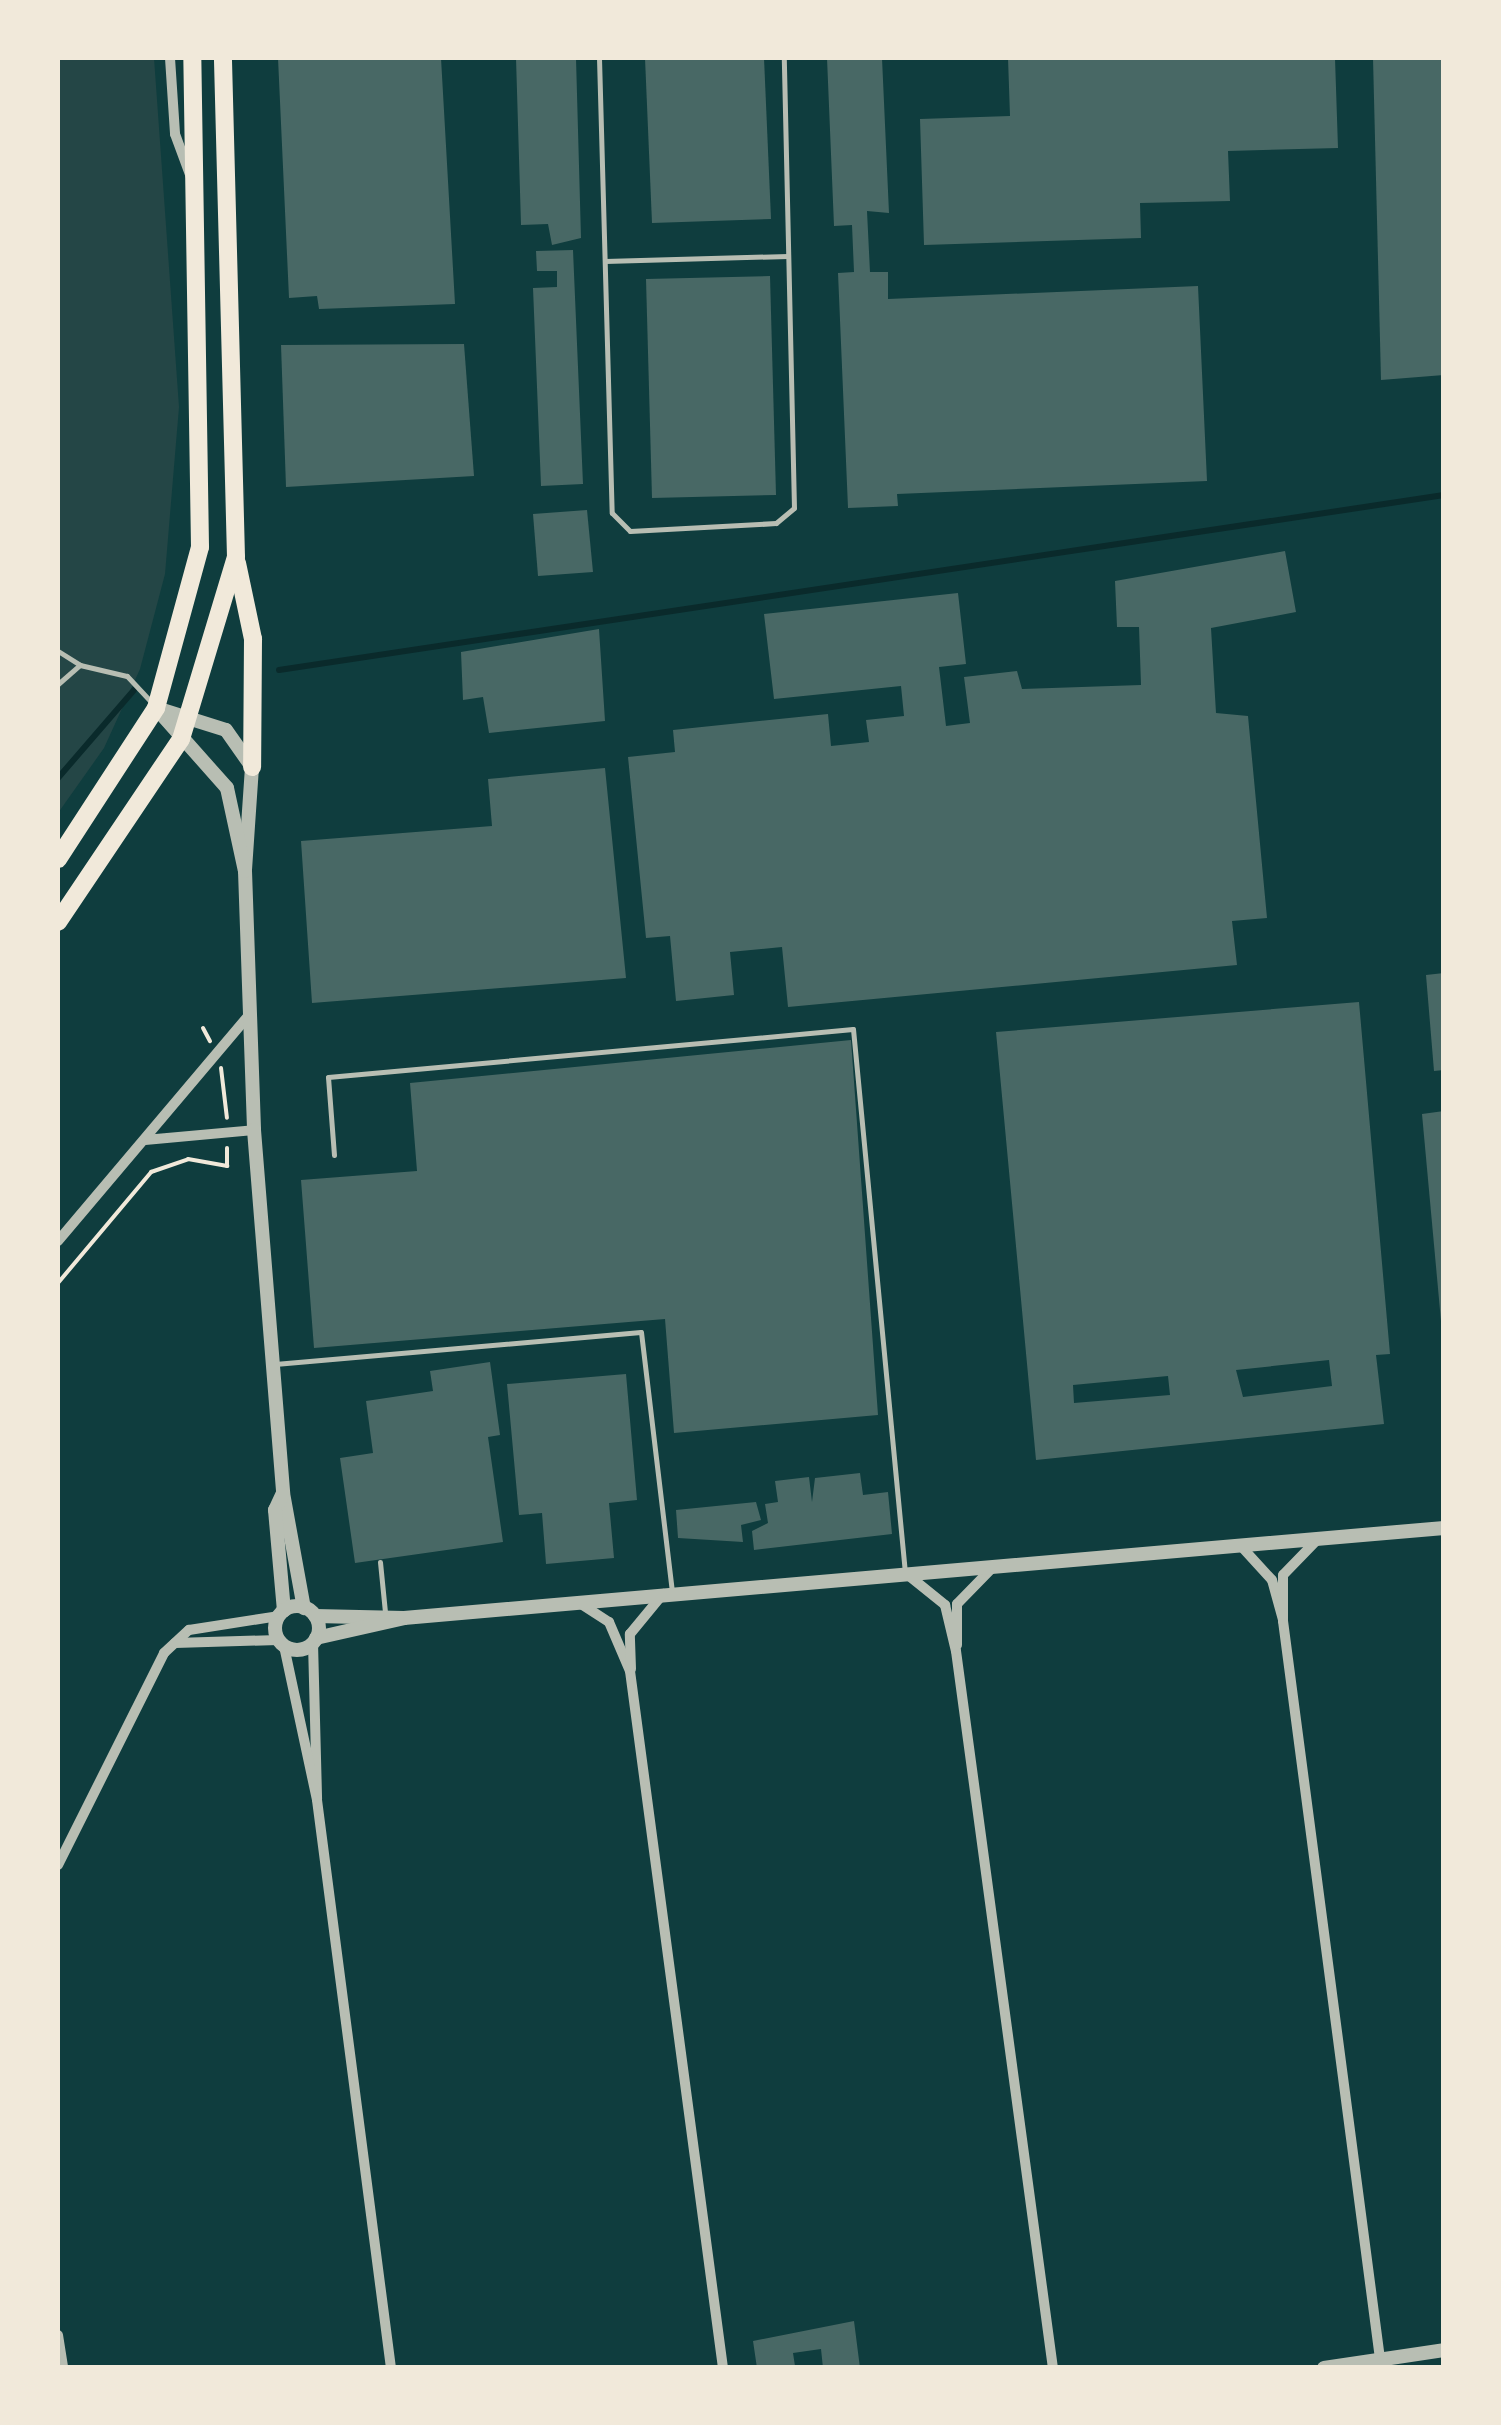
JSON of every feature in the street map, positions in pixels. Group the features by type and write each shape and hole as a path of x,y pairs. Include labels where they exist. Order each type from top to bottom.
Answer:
{"highway":[{"path":"58,859 131,754 156,708 192,595 203,515 192,58"},
{"path":"223,58 236,558 253,639 252,766"},
{"path":"58,922 181,739 191,718 236,558"}],"street":[{"path":"170,58 179,156 196,184"},
{"path":"156,708 226,730 252,766 245,871 254,1130 283,1493 315,1640 317,1800"},
{"path":"156,708 227,788 245,871"},
{"path":"58,1242 250,1016"},
{"path":"145,1140 254,1130"},
{"path":"283,1493 275,1510 281,1643 317,1800 391,2368"},
{"path":"175,1642 315,1640 404,1618 1444,1528"},
{"path":"1318,1539 1284,1575 1284,1621 1380,2359"},
{"path":"1240,1546 1272,1580 1284,1621"},
{"path":"956,1651 957,1604 996,1564"},
{"path":"905,1573 945,1605 956,1651 1053,2368"},
{"path":"630,1671 630,1634 668,1593"},
{"path":"578,1602 622,1638 630,1671 723,2368"},
{"path":"58,1865 151,1668 189,1630 310,1612 385,1612 404,1618"},
{"path":"58,2335 63,2368"},
{"path":"1328,2367 1444,2350"}],"lane":[{"path":"599,58 612,513 630,532 776,523 794,508 784,58"},
{"path":"604,262 788,256"},
{"path":"58,651 80,665 127,676 156,708"},
{"path":"58,684 80,665"},
{"path":"334,1155 328,1078 853,1029 905,1573"},
{"path":"272,1364 641,1332 668,1593"},
{"path":"380,1562 385,1612"}],"path":[{"path":"58,1283 164,1162 226,1166 228,1132 217,1054 202,1028"}],"shaded area":[{"path":"58,58 154,58 179,407 165,574 140,669 104,748 58,813"}],"building":[{"path":"278,58 441,58 455,304 319,309 317,296 289,298"},
{"path":"516,58 576,58 581,238 552,245 548,224 521,225"},
{"path":"645,58 764,58 771,219 652,223"},
{"path":"827,58 882,58 889,213 867,211 870,272 888,272 888,299 1198,286 1207,481 897,494 898,506 848,508 838,273 854,272 852,225 834,226"},
{"path":"1008,58 1335,58 1338,148 1228,151 1230,201 1140,203 1141,238 924,245 920,119 1010,116"},
{"path":"1373,58 1444,58 1444,375 1381,380"},
{"path":"573,250 583,484 541,486 533,288 557,287 557,271 537,271 536,251"},
{"path":"770,276 776,495 652,498 646,279"},
{"path":"464,344 474,476 286,487 281,345"},
{"path":"587,510 593,572 538,576 533,514"},
{"path":"1285,551 1296,612 1211,628 1216,713 1248,716 1267,918 1232,921 1237,965 788,1007 782,947 730,952 734,995 676,1001 670,936 646,938 628,757 675,752 673,730 828,714 831,746 869,742 866,720 904,716 901,686 774,699 764,614 958,593 966,664 939,667 946,726 970,723 964,677 1017,671 1022,689 1141,685 1139,627 1117,627 1115,581"},
{"path":"599,629 605,721 489,733 483,697 463,700 461,652"},
{"path":"605,768 626,978 312,1003 301,841 492,826 488,779"},
{"path":"1444,973 1444,1070 1434,1071 1426,975"},
{"path":"1359,1002 1390,1354 1376,1355 1384,1424 1036,1460 996,1032","holes":["1329,1360 1332,1386 1243,1397 1236,1370","1168,1376 1170,1395 1074,1403 1073,1385"]},
{"path":"851,1040 878,1415 674,1433 665,1319 314,1348 301,1180 417,1171 410,1083"},
{"path":"1444,1111 1444,1321 1441,1321 1422,1114"},
{"path":"490,1362 500,1435 488,1437 503,1542 355,1563 340,1458 373,1453 366,1401 433,1391 430,1371"},
{"path":"626,1374 637,1500 609,1503 614,1558 546,1564 542,1513 519,1515 507,1384"},
{"path":"860,1473 863,1495 888,1492 892,1534 754,1550 752,1531 768,1523 765,1504 778,1502 775,1481 809,1477 812,1502 815,1478"},
{"path":"756,1502 761,1520 741,1525 743,1542 678,1538 676,1510"},
{"path":"854,2321 860,2368 823,2368 821,2349 793,2353 795,2366 757,2368 753,2341"}],"waterway":[{"path":"279,670 1444,495"},
{"path":"58,778 134,690"}]}
